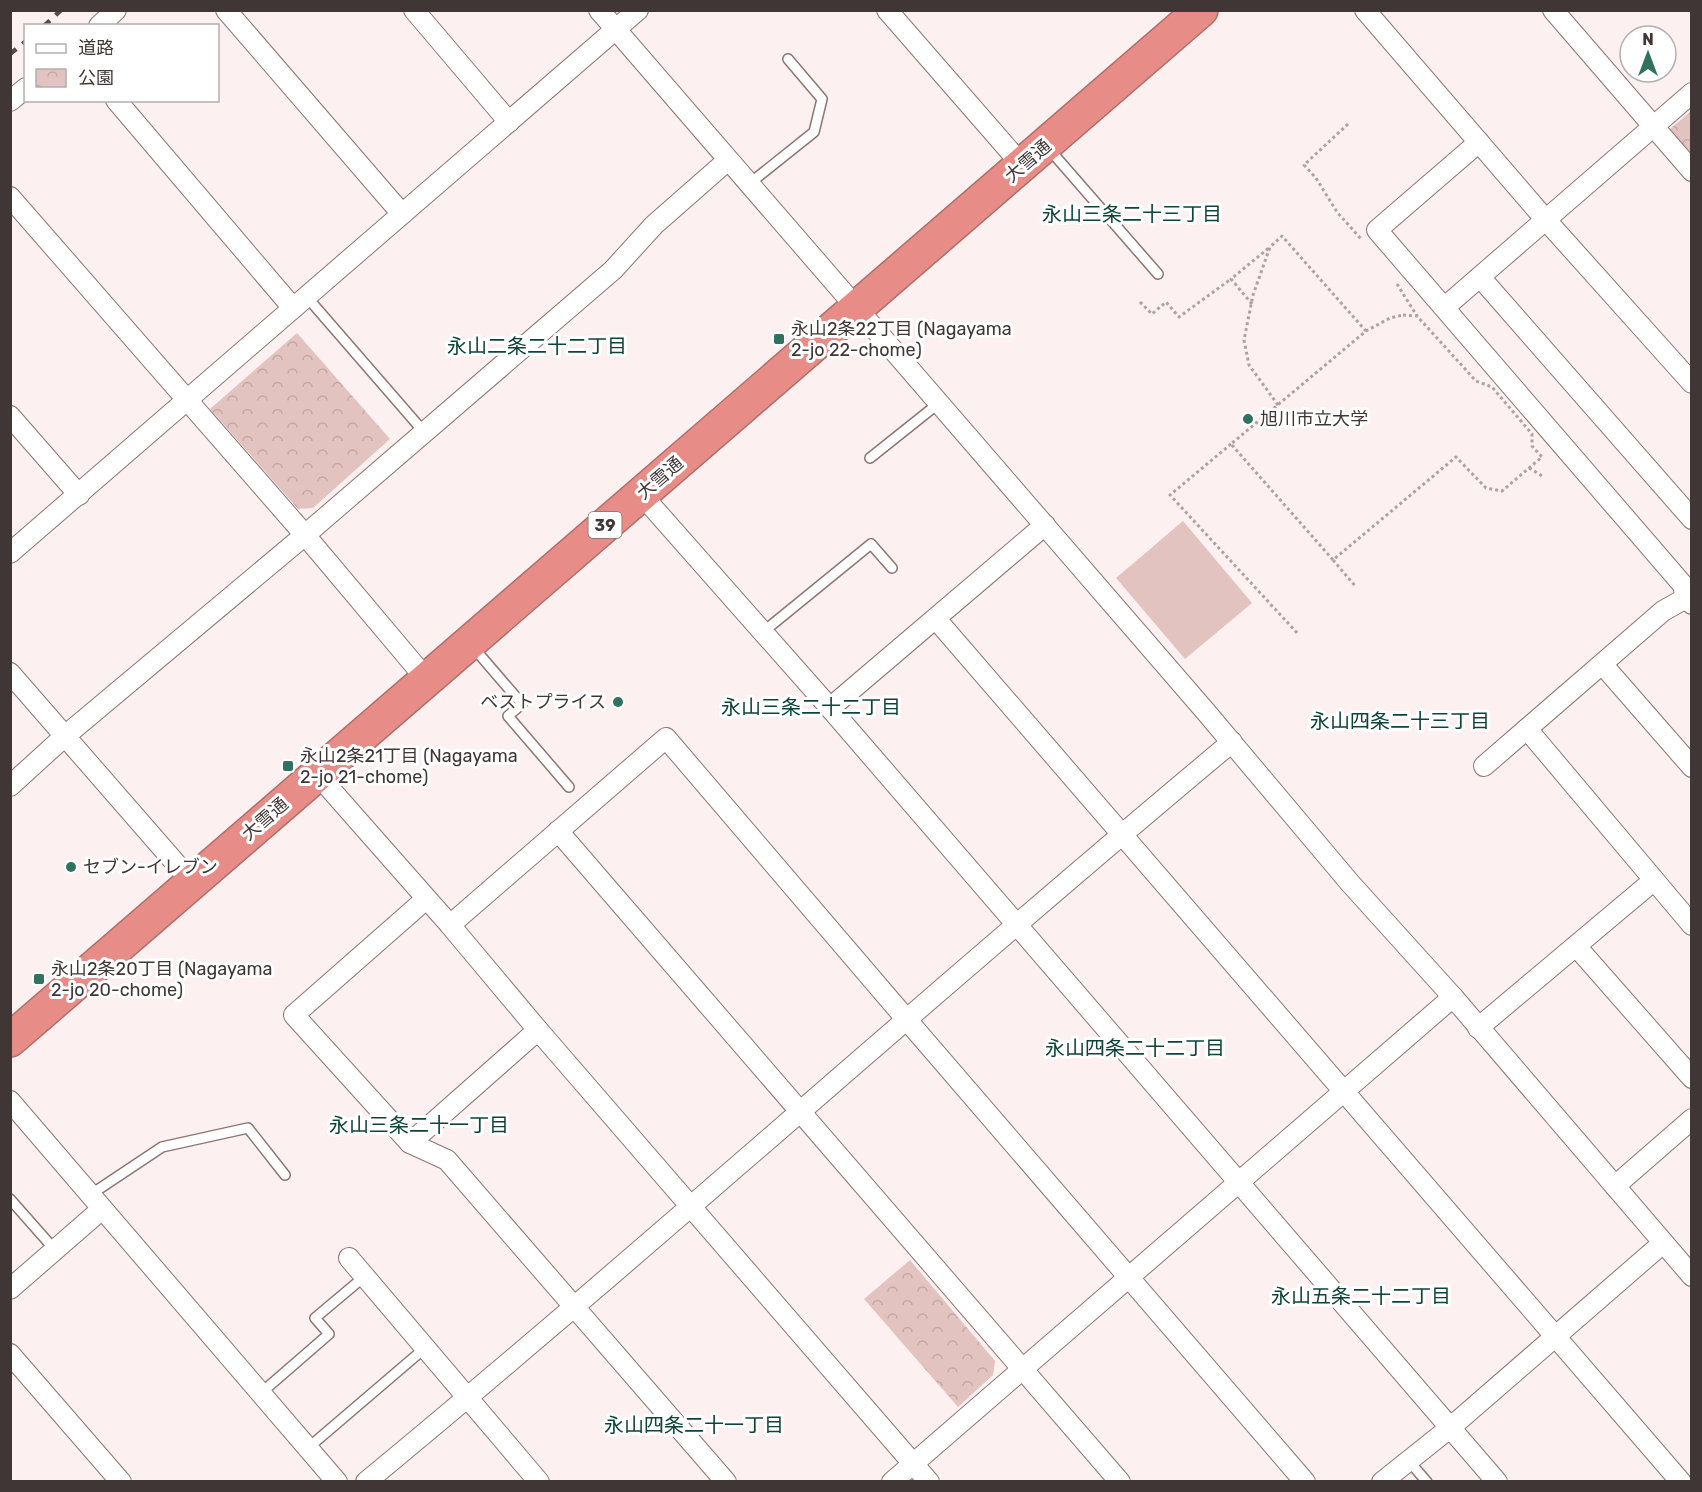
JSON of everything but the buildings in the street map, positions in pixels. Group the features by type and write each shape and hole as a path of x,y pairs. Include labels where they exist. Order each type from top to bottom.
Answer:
{"highway":[{"name":"大雪通","path":"10,1040 1034,155 1188,15"}],"street":[{"path":"101,24 116,10"},
{"path":"226,10 402,214"},
{"path":"414,10 509,122"},
{"path":"599,10 1232,742 1350,883 1453,997 1692,1276"},
{"path":"10,553 638,10"},
{"path":"887,10 1034,155"},
{"path":"1365,10 1545,219 1692,383"},
{"path":"1553,10 1692,171"},
{"path":"10,101 24,90"},
{"path":"1445,307 1692,93"},
{"path":"118,102 299,302"},
{"path":"1479,142 1377,230 1688,591 1484,766"},
{"path":"10,786 65,736 305,535 613,270 654,225 728,160"},
{"path":"10,198 305,535 427,680"},
{"path":"1480,277 1692,519"},
{"path":"10,416 78,495"},
{"path":"641,494 830,708 1497,1482"},
{"path":"830,708 1045,525"},
{"path":"936,619 1682,1482"},
{"path":"1603,665 1692,768"},
{"path":"10,673 192,882"},
{"path":"1527,729 1692,925"},
{"path":"450,925 666,738 1305,1482"},
{"path":"366,1482 691,1206 1122,833 1232,742"},
{"path":"317,774 450,925 929,1482"},
{"path":"558,831 1120,1482"},
{"path":"1478,1028 1653,881"},
{"path":"426,899 294,1015 410,1143 447,1160 726,1482"},
{"path":"1576,946 1692,1078"},
{"path":"892,1482 1453,997"},
{"path":"410,1143 538,1030"},
{"path":"10,1101 337,1482"},
{"path":"1615,1186 1692,1119"},
{"path":"10,1289 55,1250 96,1202"},
{"path":"1382,1482 1451,1427 1663,1243"},
{"path":"349,1258 539,1482"},
{"path":"10,1354 121,1482"}],"lane":[{"path":"749,184 814,132 822,99 788,59"},
{"path":"1034,155 1158,274"},
{"path":"299,302 424,432"},
{"path":"870,458 939,403"},
{"path":"763,632 871,544 892,568"},
{"path":"470,643 522,704 508,716 568,787"},
{"path":"96,1202 162,1147 248,1128 285,1175"},
{"path":"10,1199 55,1250"},
{"path":"261,1393 329,1334 315,1318 365,1276"},
{"path":"308,1448 425,1348"},
{"path":"1408,1460 1426,1482"}],"path":[{"path":"1348,124 1304,165 1316,178 1337,212 1367,246"},
{"path":"1140,302 1152,314 1166,302 1179,317 1231,279 1282,236 1366,331"},
{"path":"1270,247 1252,304 1244,340 1249,365 1278,405"},
{"path":"1231,279 1252,304"},
{"path":"1333,560 1456,457 1486,488 1502,491 1542,457 1532,446 1532,434 1492,387 1476,381 1417,316 1395,280"},
{"path":"1299,635 1170,495 1366,331 1390,318 1403,315 1417,316"},
{"path":"1231,444 1356,587"},
{"path":"1529,468 1544,477"}],"green space":[{"path":"1691,111 1691,155 1670,129"},
{"path":"297,333 390,439 313,508 298,509 210,409"},
{"path":"1183,521 1252,603 1185,659 1116,578"},
{"path":"910,1260 995,1361 993,1375 958,1407 864,1299"}],"railway":[{"path":"46,24 61,10"},
{"path":"10,54 24,43"}],"place":[{"name":"永山2条22丁目 (Nagayama 2-jo 22-chome)","path":"779,339"},
{"name":"旭川市立大学","path":"1248,419"},
{"name":"ベストプライス","path":"618,702"},
{"name":"永山2条21丁目 (Nagayama 2-jo 21-chome)","path":"288,766"},
{"name":"セブン-イレブン","path":"71,867"},
{"name":"永山2条20丁目 (Nagayama 2-jo 20-chome)","path":"39,979"}],"district":[{"name":"永山三条二十三丁目","path":"1132,214"},
{"name":"永山二条二十二丁目","path":"537,346"},
{"name":"永山三条二十二丁目","path":"811,707"},
{"name":"永山四条二十三丁目","path":"1400,721"},
{"name":"永山四条二十二丁目","path":"1135,1048"},
{"name":"永山三条二十一丁目","path":"419,1125"},
{"name":"永山五条二十二丁目","path":"1361,1296"},
{"name":"永山四条二十一丁目","path":"694,1425"}]}
